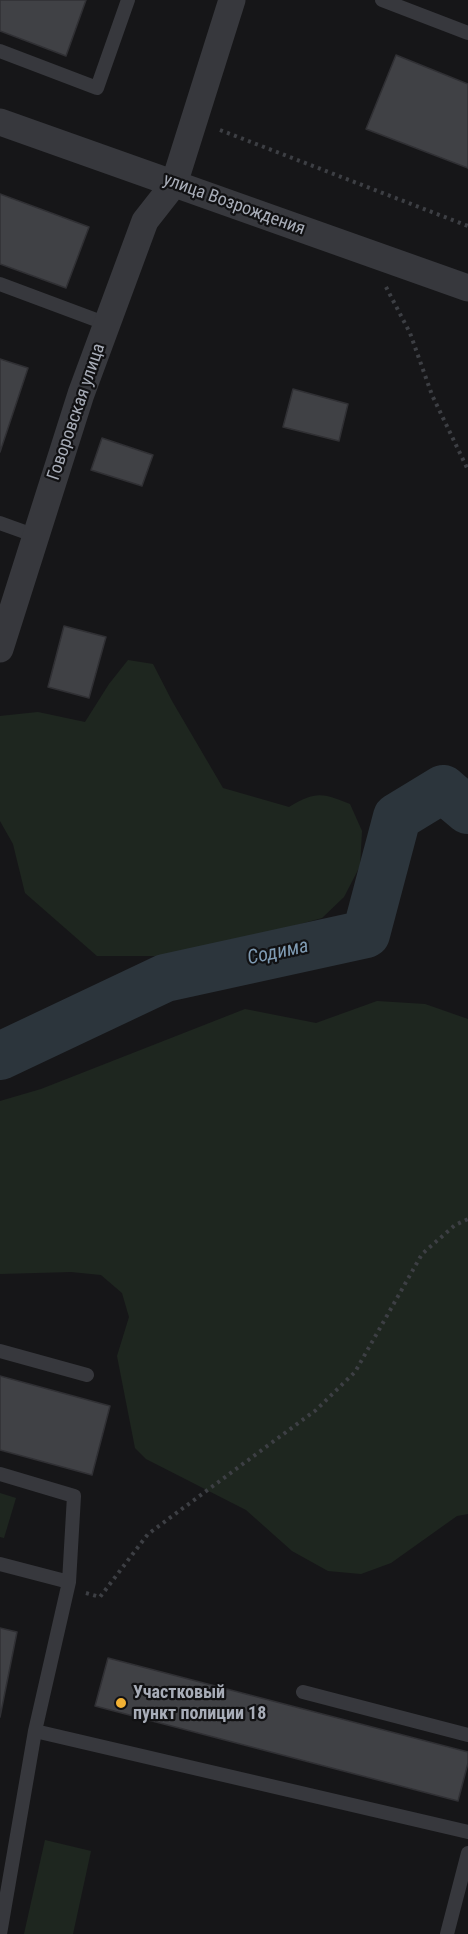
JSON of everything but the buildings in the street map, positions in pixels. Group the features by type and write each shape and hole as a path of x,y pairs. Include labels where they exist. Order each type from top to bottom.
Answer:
{"street":[{"path":"174,184 232,0"},
{"name":"улица Возрождения","path":"0,122 468,288"},
{"name":"Говоровская улица","path":"0,649 81,394 145,221 174,184"}],"lane":[{"path":"0,51 97,88 128,0"},
{"path":"382,0 468,33"},
{"path":"0,284 107,324"},
{"path":"0,523 36,536"},
{"path":"0,1351 87,1375"},
{"path":"0,1474 74,1496 69,1585 35,1731 0,1934"},
{"path":"0,1564 69,1585"},
{"path":"303,1692 468,1735"},
{"path":"35,1731 468,1832"},
{"path":"447,1934 468,1853"}],"path":[{"path":"194,120 468,226"},
{"path":"369,254 410,333 432,395 468,470"},
{"path":"69,1585 100,1597 148,1534 316,1410 355,1372 422,1254 455,1225 468,1219"}],"shaded area":[{"path":"128,660 153,664 223,788 289,807 306,798 319,795 350,804 362,831 360,866 344,897 322,918 246,939 167,956 97,956 25,893 13,844 0,821 0,716 38,712 85,722 109,684"},
{"path":"377,1001 425,1004 468,1019 468,1514 457,1516 391,1563 361,1574 328,1571 292,1551 246,1510 146,1459 135,1448 117,1356 129,1317 122,1293 101,1275 71,1272 0,1274 0,1101 41,1089 245,1009 316,1023"},
{"path":"0,1493 16,1498 4,1538 0,1537"},
{"path":"45,1840 91,1851 73,1934 24,1934"}],"waterway":[{"name":"Содима","path":"0,1056 165,978 366,934 397,817 443,789 468,810"}],"place":[{"name":"Участковый пункт полиции 18","path":"121,1703"}]}
